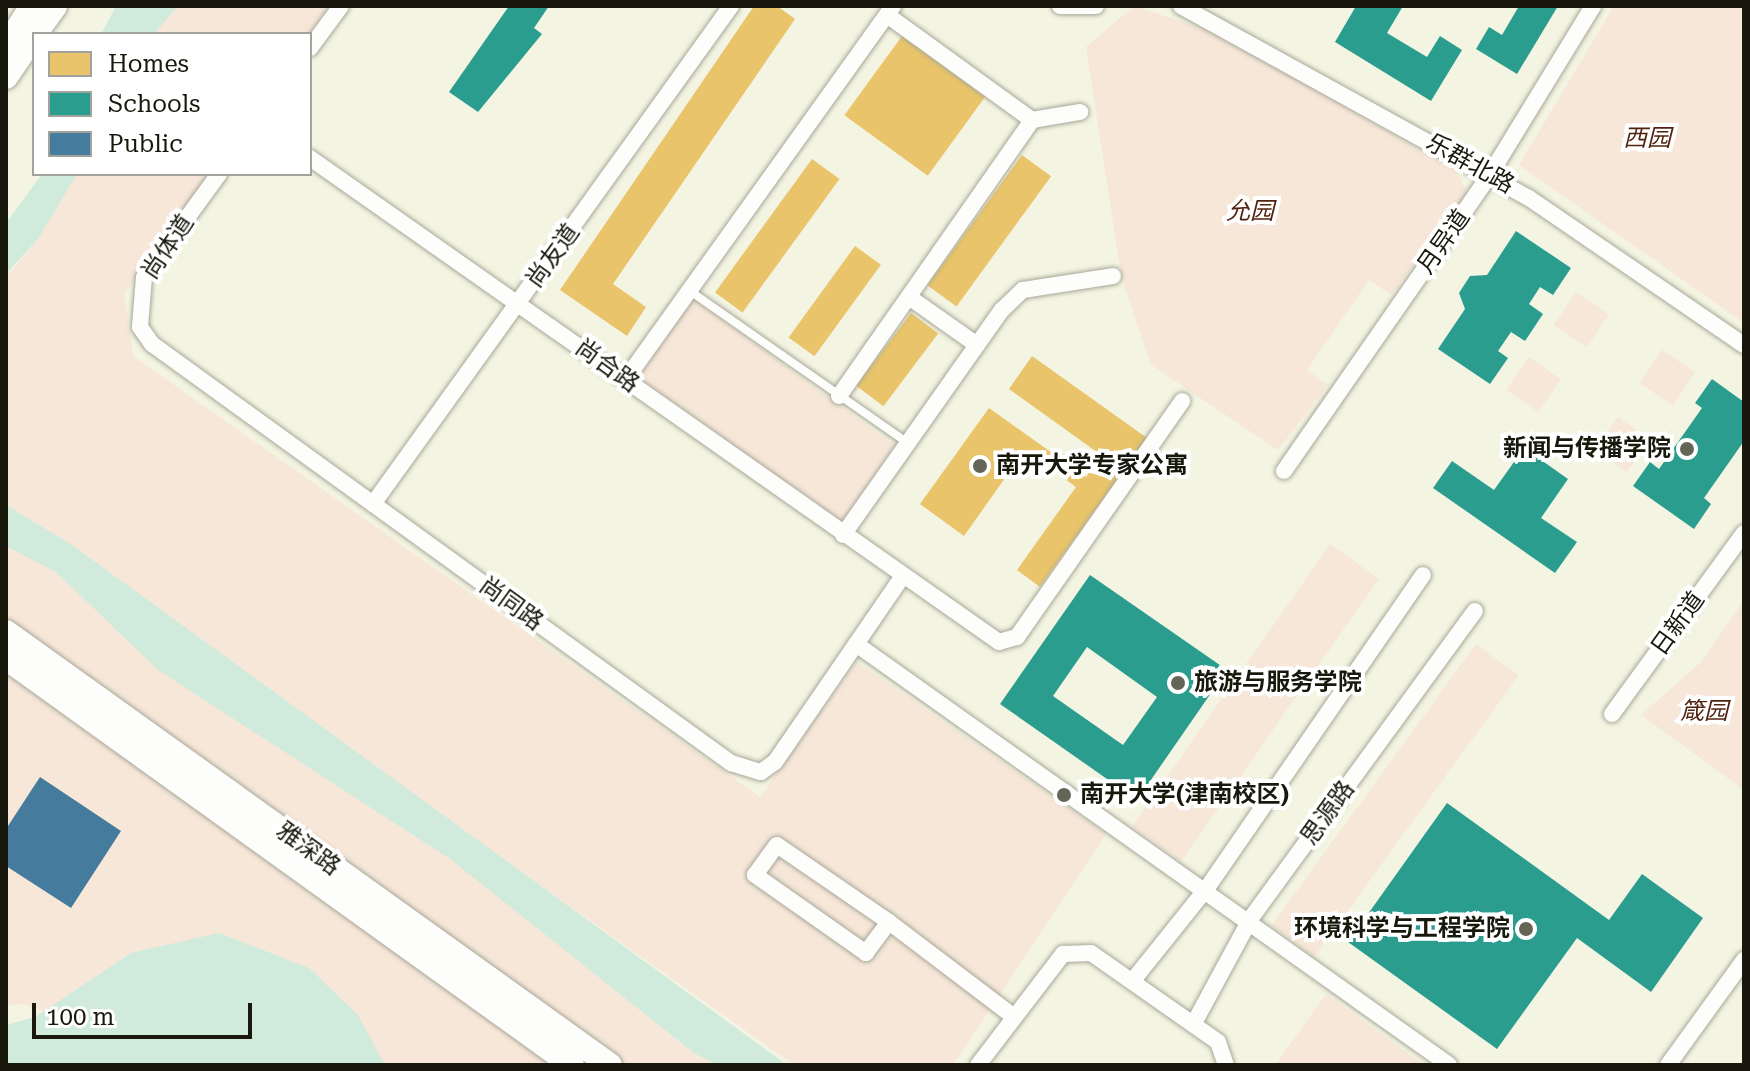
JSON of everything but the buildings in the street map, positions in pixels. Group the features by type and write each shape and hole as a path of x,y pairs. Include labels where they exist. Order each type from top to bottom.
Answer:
{"main road":[{"path":"6,46 32,6"},
{"path":"37,32 55,6"},
{"path":"6,77 32,39"},
{"name":"雅深路","path":"6,632 610,1065"},
{"name":"雅深路","path":"6,658 572,1065"}],"street":[{"path":"312,45 341,6"},
{"name":"尚友道","path":"373,504 731,6"},
{"path":"1060,6 1096,6"},
{"name":"乐群北路","path":"1181,6 1489,176 1744,345"},
{"name":"月异道","path":"1284,471 1489,176 1593,6"},
{"path":"626,379 890,10 1032,120"},
{"path":"839,396 1032,120 1080,112"},
{"name":"尚合路","path":"312,159 626,379 901,579 1009,643 1182,401"},
{"name":"尚体道","path":"140,327 144,277 218,176"},
{"path":"843,535 977,345 1023,290 1113,276"},
{"path":"909,297 977,345"},
{"name":"尚同路","path":"140,327 152,344 744,770 775,762 856,644"},
{"name":"日新道","path":"1612,714 1744,533"},
{"path":"1134,979 1207,888 1423,575"},
{"path":"901,579 856,644 1251,918 1449,1065"},
{"name":"思源路","path":"1194,1023 1251,918 1475,611"},
{"path":"889,922 866,953 755,875 777,845 889,922 1014,1017"},
{"path":"978,1065 1063,954 1104,957 1218,1042 1226,1065"},
{"path":"1668,1065 1744,960"}],"lane":[{"path":"689,291 908,443"}],"green space":[{"path":"172,6 329,6 310,32 152,32"},
{"name":"允园","path":"1134,6 1215,32 1457,172 1468,194 1391,295 1369,280 1307,370 1328,385 1278,450 1151,365 1121,275 1086,47"},
{"name":"西园","path":"1614,6 1744,6 1744,323 1519,165"},
{"path":"71,176 209,176 124,294 133,356 760,797 857,662 1106,834 953,1065 794,1065 6,508 6,277 38,239"},
{"path":"1576,292 1609,314 1587,348 1554,325"},
{"path":"693,299 896,447 840,523 637,376"},
{"path":"1662,350 1695,372 1673,406 1640,383"},
{"path":"1529,357 1561,379 1538,412 1506,390"},
{"path":"1618,417 1650,439 1627,472 1595,450"},
{"path":"6,530 752,1065 214,1065 22,1004 6,1006"},
{"path":"1330,544 1379,578 1181,861 1132,827"},
{"name":"箴园","path":"1744,600 1744,790 1641,715 1702,661"},
{"path":"1476,644 1519,675 1314,957 1271,926"},
{"path":"1326,994 1424,1065 1275,1065"}],"shaded area":[{"path":"116,6 178,6 156,32 102,32"},
{"path":"41,176 76,176 38,239 6,274 6,223"},
{"path":"6,505 72,545 787,1065 717,1065 694,1053 450,859 158,670 56,572 6,546"},
{"path":"219,933 309,968 358,1015 385,1065 6,1065 6,1025 35,1017 131,953"}],"place":[{"name":"新闻与传播学院","path":"1687,449"},
{"name":"南开大学专家公寓","path":"980,466"},
{"name":"旅游与服务学院","path":"1178,683"},
{"name":"南开大学(津南校区)","path":"1064,795"},
{"name":"环境科学与工程学院","path":"1526,929"}]}
